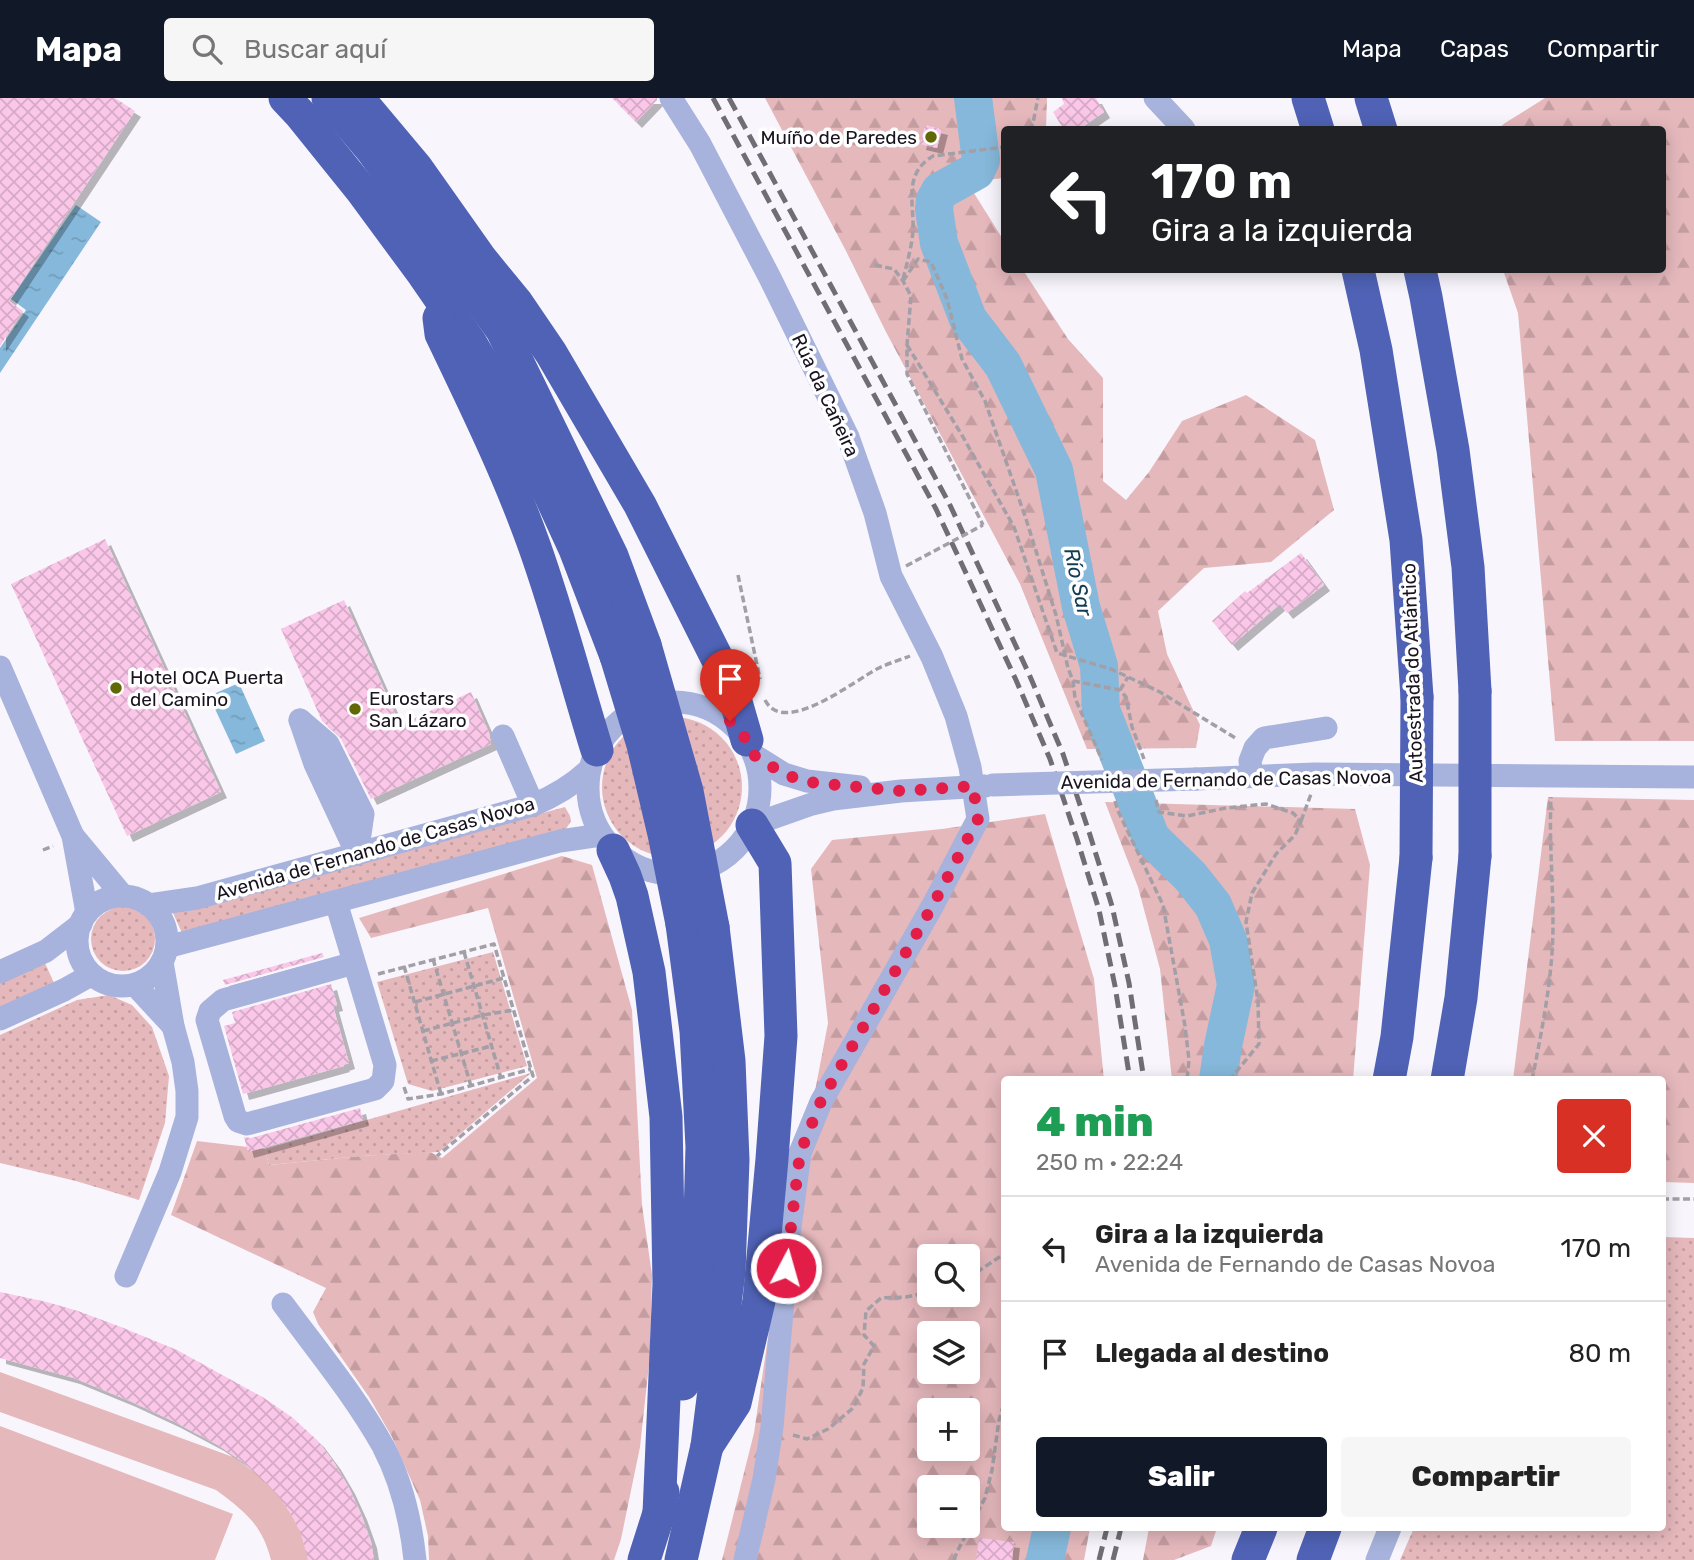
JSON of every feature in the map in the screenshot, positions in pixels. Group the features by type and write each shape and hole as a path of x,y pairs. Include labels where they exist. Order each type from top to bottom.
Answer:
{"highway":[{"path":"285,98 362,191 437,295 470,342 517,423 575,549 631,651 687,791 698,925 696,1031 702,1147 699,1251 690,1349 659,1513 644,1560"},
{"path":"327,98 372,150 502,330"},
{"path":"358,98 416,167 551,353 640,505 732,688 751,748"},
{"path":"1308,98 1317,126"},
{"path":"1371,98 1380,126"},
{"path":"481,259 502,330 612,556 631,651"},
{"name":"Autoestrada do Atlántico","path":"1359,273 1376,350 1406,540 1417,697 1416,858 1397,1037 1390,1076"},
{"path":"1421,273 1453,450 1468,567 1475,691 1475,856 1461,998 1448,1076"},
{"path":"437,295 441,334 489,433 534,544 561,628 593,759"},
{"path":"707,1446 735,1404 759,1301 781,1036 775,863 752,825"},
{"path":"607,842 632,896 649,972 666,1117 669,1284 659,1513"},
{"path":"681,1560 707,1446 729,1272 733,1160 729,1061 698,925"},
{"path":"1248,1560 1260,1531"},
{"path":"1313,1560 1324,1531"}],"street":[{"name":"Rúa da Cañeira","path":"671,98 700,145 770,278 848,437 875,513 891,576 928,649 983,786 978,819 933,905 821,1101 800,1153 788,1242 772,1427 764,1479 745,1560"},
{"path":"1155,98 1181,126"},
{"path":"0,667 66,840 84,918 77,937 83,964 91,975 104,983 135,985 155,972 165,955"},
{"name":"Avenida de Fernando de Casas Novoa","path":"149,905 197,898 551,798 574,784 611,729 632,713 656,703 682,702 707,708 730,721 751,748 784,774 807,782 901,791"},
{"path":"300,720 328,744 363,814 357,854 315,764 300,720"},
{"path":"1251,768 1255,748 1264,738 1326,728"},
{"path":"503,736 533,805"},
{"path":"593,759 589,803 591,814 607,842 636,867 664,875 693,873 720,863 742,843 752,825 761,797 761,776 751,748"},
{"name":"Avenida de Fernando de Casas Novoa","path":"752,825 822,802 901,791 1196,779 1251,768 1407,774 1694,777"},
{"path":"66,840 123,896"},
{"name":"Avenida de Fernando de Casas Novoa","path":"165,955 336,902 560,841 607,842"},
{"path":"0,972 46,951 97,904 110,898 137,898 158,913 164,924 173,1026 183,1062 187,1117 170,1172 127,1276"},
{"path":"336,902 363,970 385,1065 383,1081 374,1089 247,1124 238,1121 207,1020 210,1010 223,1000 363,970"},
{"path":"0,1019 91,975"},
{"path":"135,985 173,1026"},
{"path":"284,1304 360,1410 383,1447 407,1515 415,1560"},
{"path":"1377,1560 1389,1531"}],"path":[{"path":"1031,126 1038,98"},
{"path":"903,281 913,230 911,204 914,178 925,161 933,156 1001,147"},
{"path":"903,281 918,258 931,262 947,299 962,359 985,401 1026,519 1056,615 1075,698 1104,766"},
{"path":"875,265 894,269 911,296 907,374 983,524 906,566"},
{"path":"908,345 1014,527 1057,653 1111,669 1160,692 1242,742 1251,768"},
{"path":"738,575 760,683"},
{"path":"763,696 774,711 794,712 816,705 880,667 928,649"},
{"path":"1120,690 1128,677"},
{"path":"1073,681 1120,690 1126,697 1132,727 1146,765"},
{"path":"1533,1076 1546,1009 1553,928 1549,828 1552,776"},
{"path":"1154,789 1160,812 1187,816 1266,804 1293,813 1301,821 1295,835 1276,854 1252,893 1247,922 1258,1001 1259,1044 1233,1076"},
{"path":"1115,800 1163,905 1185,1026 1188,1076"},
{"path":"43,850 66,840"},
{"path":"363,970 404,966 494,944 533,1076 437,1156"},
{"path":"464,951 501,1077"},
{"path":"433,959 471,1086"},
{"path":"404,966 441,1094"},
{"path":"414,1002 504,978"},
{"path":"423,1031 482,1015 514,1010"},
{"path":"431,1061 492,1046"},
{"path":"404,1087 408,1099 441,1094 531,1069"},
{"path":"1666,1199 1694,1199"},
{"path":"980,1270 1001,1256"},
{"path":"772,1427 807,1439 828,1429 853,1408 863,1388 864,1364 874,1346 864,1335 866,1311 881,1298 917,1295"},
{"path":"954,1560 985,1498 1001,1413"}],"green space":[{"path":"765,98 1047,98 1046,126 1001,126 1001,178 967,182 1001,236 1001,273 1025,273 1068,339 1103,378 1103,481 1126,500 1149,472 1182,421 1246,395 1315,440 1334,510 1271,562 1204,568 1158,611 1167,654 1200,725 1196,748 1087,749 1020,584"},
{"path":"1545,98 1694,98 1694,741 1555,741 1518,313 1504,273 1666,273 1666,126 1502,126"},
{"path":"672,717 699,723 721,738 736,760 742,787 736,814 721,836 699,851 672,857 645,851 623,836 608,814 602,787 608,760 623,738 645,723"},
{"path":"1548,797 1694,800 1694,1183 1666,1182 1666,1076 1513,1076"},
{"path":"1105,802 1355,809 1370,865 1353,1076 1172,1076 1160,969 1138,887"},
{"path":"565,807 571,821 566,829 182,933 173,913"},
{"path":"1045,814 1094,979 1104,1076 1001,1076 1001,1531 1089,1531 1084,1560 722,1560 754,1433 767,1344 828,1023 811,869 832,840 942,829"},
{"path":"562,856 592,865 632,1010 642,1205 652,1275 650,1355 640,1447 621,1539 614,1560 429,1560 428,1536 420,1500 392,1437 369,1397 318,1324 313,1312 326,1288 171,1215 197,1141 265,1149 269,1165 430,1152 442,1158 537,1078 488,908 371,938 359,918"},
{"path":"117,907 129,907 146,916 153,927 153,951 146,962 129,971 117,971 105,966 96,957 91,945 91,933 96,921 105,912"},
{"path":"493,952 527,1066 432,1091 408,1084 377,982"},
{"path":"45,963 54,983 0,1008 0,983"},
{"path":"109,995 132,1005 152,1027 169,1076 165,1123 139,1200 76,1181 0,1163 0,1035 77,1000"},
{"path":"531,1073 439,1152 269,1165 265,1149"},
{"path":"1666,1237 1694,1238 1694,1560 1400,1560 1413,1531 1666,1531"},
{"path":"0,1372 233,1457 272,1485 300,1524 311,1560 271,1560 263,1537 251,1519 216,1490 0,1412"},
{"path":"0,1426 233,1514 215,1560 0,1560"},
{"path":"1148,1531 1216,1531 1211,1546 1174,1560 1143,1560"}],"water":[{"path":"76,205 101,222 0,373 0,348 26,310 11,299"},
{"path":"239,683 265,741 236,754 209,696"}],"building":[{"path":"0,98 115,98 135,111 9,301 23,311 0,346"},
{"path":"612,98 657,98 657,100 636,122"},
{"path":"1062,98 1096,98 1104,112 1084,126 1062,126 1053,112 1064,104"},
{"name":"Muíño de Paredes","path":"925,125 942,129 937,148 920,144"},
{"name":"Hotel OCA Puerta del Camino","path":"105,539 221,792 127,836 11,584"},
{"path":"1301,553 1324,585 1287,613 1280,604 1232,645 1212,621 1245,591 1247,593"},
{"name":"Eurostars San Lázaro","path":"344,600 400,725 471,692 491,744 371,799 340,737 322,721 281,629"},
{"path":"322,953 324,957 225,985 223,980"},
{"path":"331,984 337,1005 333,1006 349,1063 243,1094 224,1026 235,1023 232,1012"},
{"path":"360,1108 363,1120 248,1152 244,1137 251,1138"},
{"path":"0,1292 78,1311 177,1350 264,1398 293,1418 318,1441 349,1488 371,1542 374,1560 308,1560 301,1534 279,1497 243,1462 218,1445 130,1401 74,1378 0,1358"},
{"path":"979,1538 1014,1542 1012,1560 976,1560"}],"waterway":[{"name":"Río Sar","path":"973,98 981,160 976,171 940,191 935,200 939,243 968,319 1003,365 1054,470 1081,607 1099,666 1101,710 1151,838 1190,876 1213,905 1228,940 1236,985 1219,1076"},
{"name":"Río Sar","path":"1045,1560 1051,1531"}],"railway":[{"path":"713,98 936,509 1050,759 1099,910 1129,1076"},
{"path":"729,98 949,503 1029,674 1063,754 1112,906 1129,983 1143,1076"},
{"path":"1099,1560 1106,1531"},
{"path":"1113,1560 1120,1531"}],"place":[{"name":"Muíño de Paredes","path":"931,137"},
{"name":"Hotel OCA Puerta del Camino","path":"116,688"},
{"name":"Eurostars San Lázaro","path":"355,709"}],"route":[{"path":"730,721 747,740 755,756 784,774 807,782 901,791 973,786 978,819 933,905 821,1101 800,1153 786,1268"}]}
